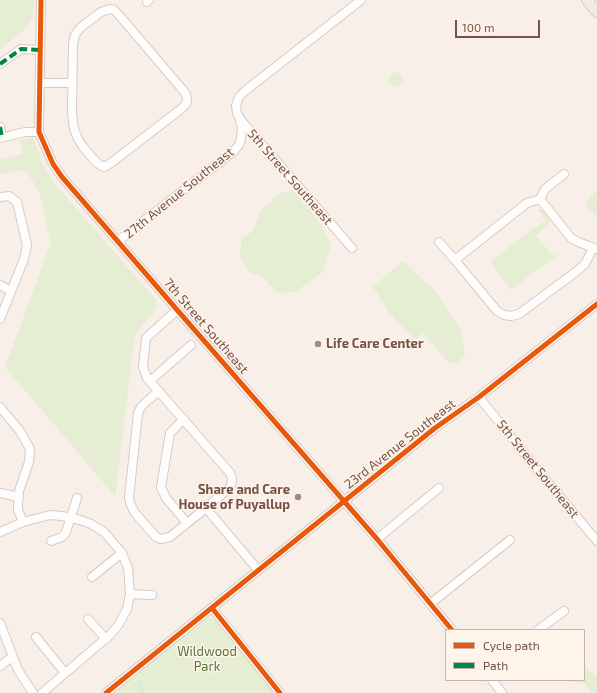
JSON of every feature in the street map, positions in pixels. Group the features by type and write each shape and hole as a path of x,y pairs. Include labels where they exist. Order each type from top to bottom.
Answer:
{"main road":[{"path":"586,0 597,12"}],"street":[{"name":"7th Street Southeast","path":"41,0 39,132 48,156 57,171 377,539 451,629"},
{"name":"5th Street Southeast","path":"352,248 240,119 237,113 237,101 245,91 361,0"},
{"path":"108,9 114,10 119,15 182,88 187,98 186,104 181,109 111,164 104,167 97,164 80,143 74,132 72,84 73,44 75,35 80,28 96,15 108,9"},
{"path":"0,64 21,49 40,50"},
{"path":"39,83 72,84"},
{"name":"27th Avenue Southeast","path":"118,241 234,151 239,145 241,139 242,127 240,119"},
{"path":"0,127 1,138 25,132 39,132"},
{"path":"455,260 527,203 540,199 545,189 564,174"},
{"path":"0,197 12,197 18,206 27,245 24,259 0,319"},
{"path":"439,242 497,311 504,315 511,316 519,314 577,271 595,248 571,238 540,199"},
{"path":"0,285 11,291"},
{"name":"23rd Avenue Southeast","path":"106,693 435,428 479,397 597,304"},
{"path":"160,391 141,407 138,413 129,498 135,513 156,537 161,539 170,537 206,508 231,486 232,479 230,473 160,391 147,378 143,367 146,338 177,310"},
{"path":"150,381 191,345"},
{"name":"5th Street Southeast","path":"479,397 597,540"},
{"path":"2,413 20,430 30,449 29,462 19,497 18,510 23,522"},
{"path":"184,419 170,433 161,487 166,498 187,523"},
{"path":"377,539 439,488"},
{"path":"0,493 19,497"},
{"path":"51,541 64,534 77,498"},
{"path":"206,508 258,570"},
{"path":"0,532 23,522 50,515 71,518 99,528 122,553 128,568 130,594 120,624 106,639 42,693"},
{"path":"430,604 510,540"},
{"path":"92,577 122,553"},
{"path":"130,594 152,595"},
{"path":"212,608 280,693"},
{"path":"539,629 564,611"},
{"path":"88,619 106,639"},
{"path":"0,623 18,670 33,693"},
{"path":"36,638 65,673"},
{"path":"0,666 12,657"},
{"path":"493,681 502,693"}],"green space":[{"path":"0,0 34,0 34,3 33,16 29,25 0,50"},
{"path":"394,71 402,76 403,80 398,86 394,87 387,82"},
{"path":"32,138 43,165 54,183 157,301 156,308 135,335 115,496 5,367 51,243 39,191 27,172 17,170 0,174 0,160 23,154 20,141"},
{"path":"597,189 597,217 585,205"},
{"path":"293,191 317,218 331,244 323,272 295,292 278,293 261,276 249,272 240,257 242,238 252,232 262,209 281,192"},
{"path":"538,210 543,210 551,221 536,236 553,256 556,254 557,255 511,290 490,262 531,230 546,221"},
{"path":"403,261 437,293 461,331 465,355 456,363 448,362 423,333 416,339 396,321 373,287"},
{"name":"Wildwood Park","path":"210,618 221,625 274,693 114,693 206,619"},
{"path":"585,668 597,676 597,693 592,693 585,684 570,681 585,681"}],"waterway":[{"path":"140,681 142,693"}],"marked path":[{"path":"0,64 21,49 40,50"},
{"path":"0,127 2,137"}],"cycle path":[{"path":"41,0 39,132 53,164 62,177 377,539 451,629"},
{"path":"106,693 435,428 479,397 597,304"},
{"path":"212,608 280,693"}],"place":[{"name":"Life Care Center","path":"318,344"},
{"name":"Share and Care House of Puyallup","path":"298,497"}]}
